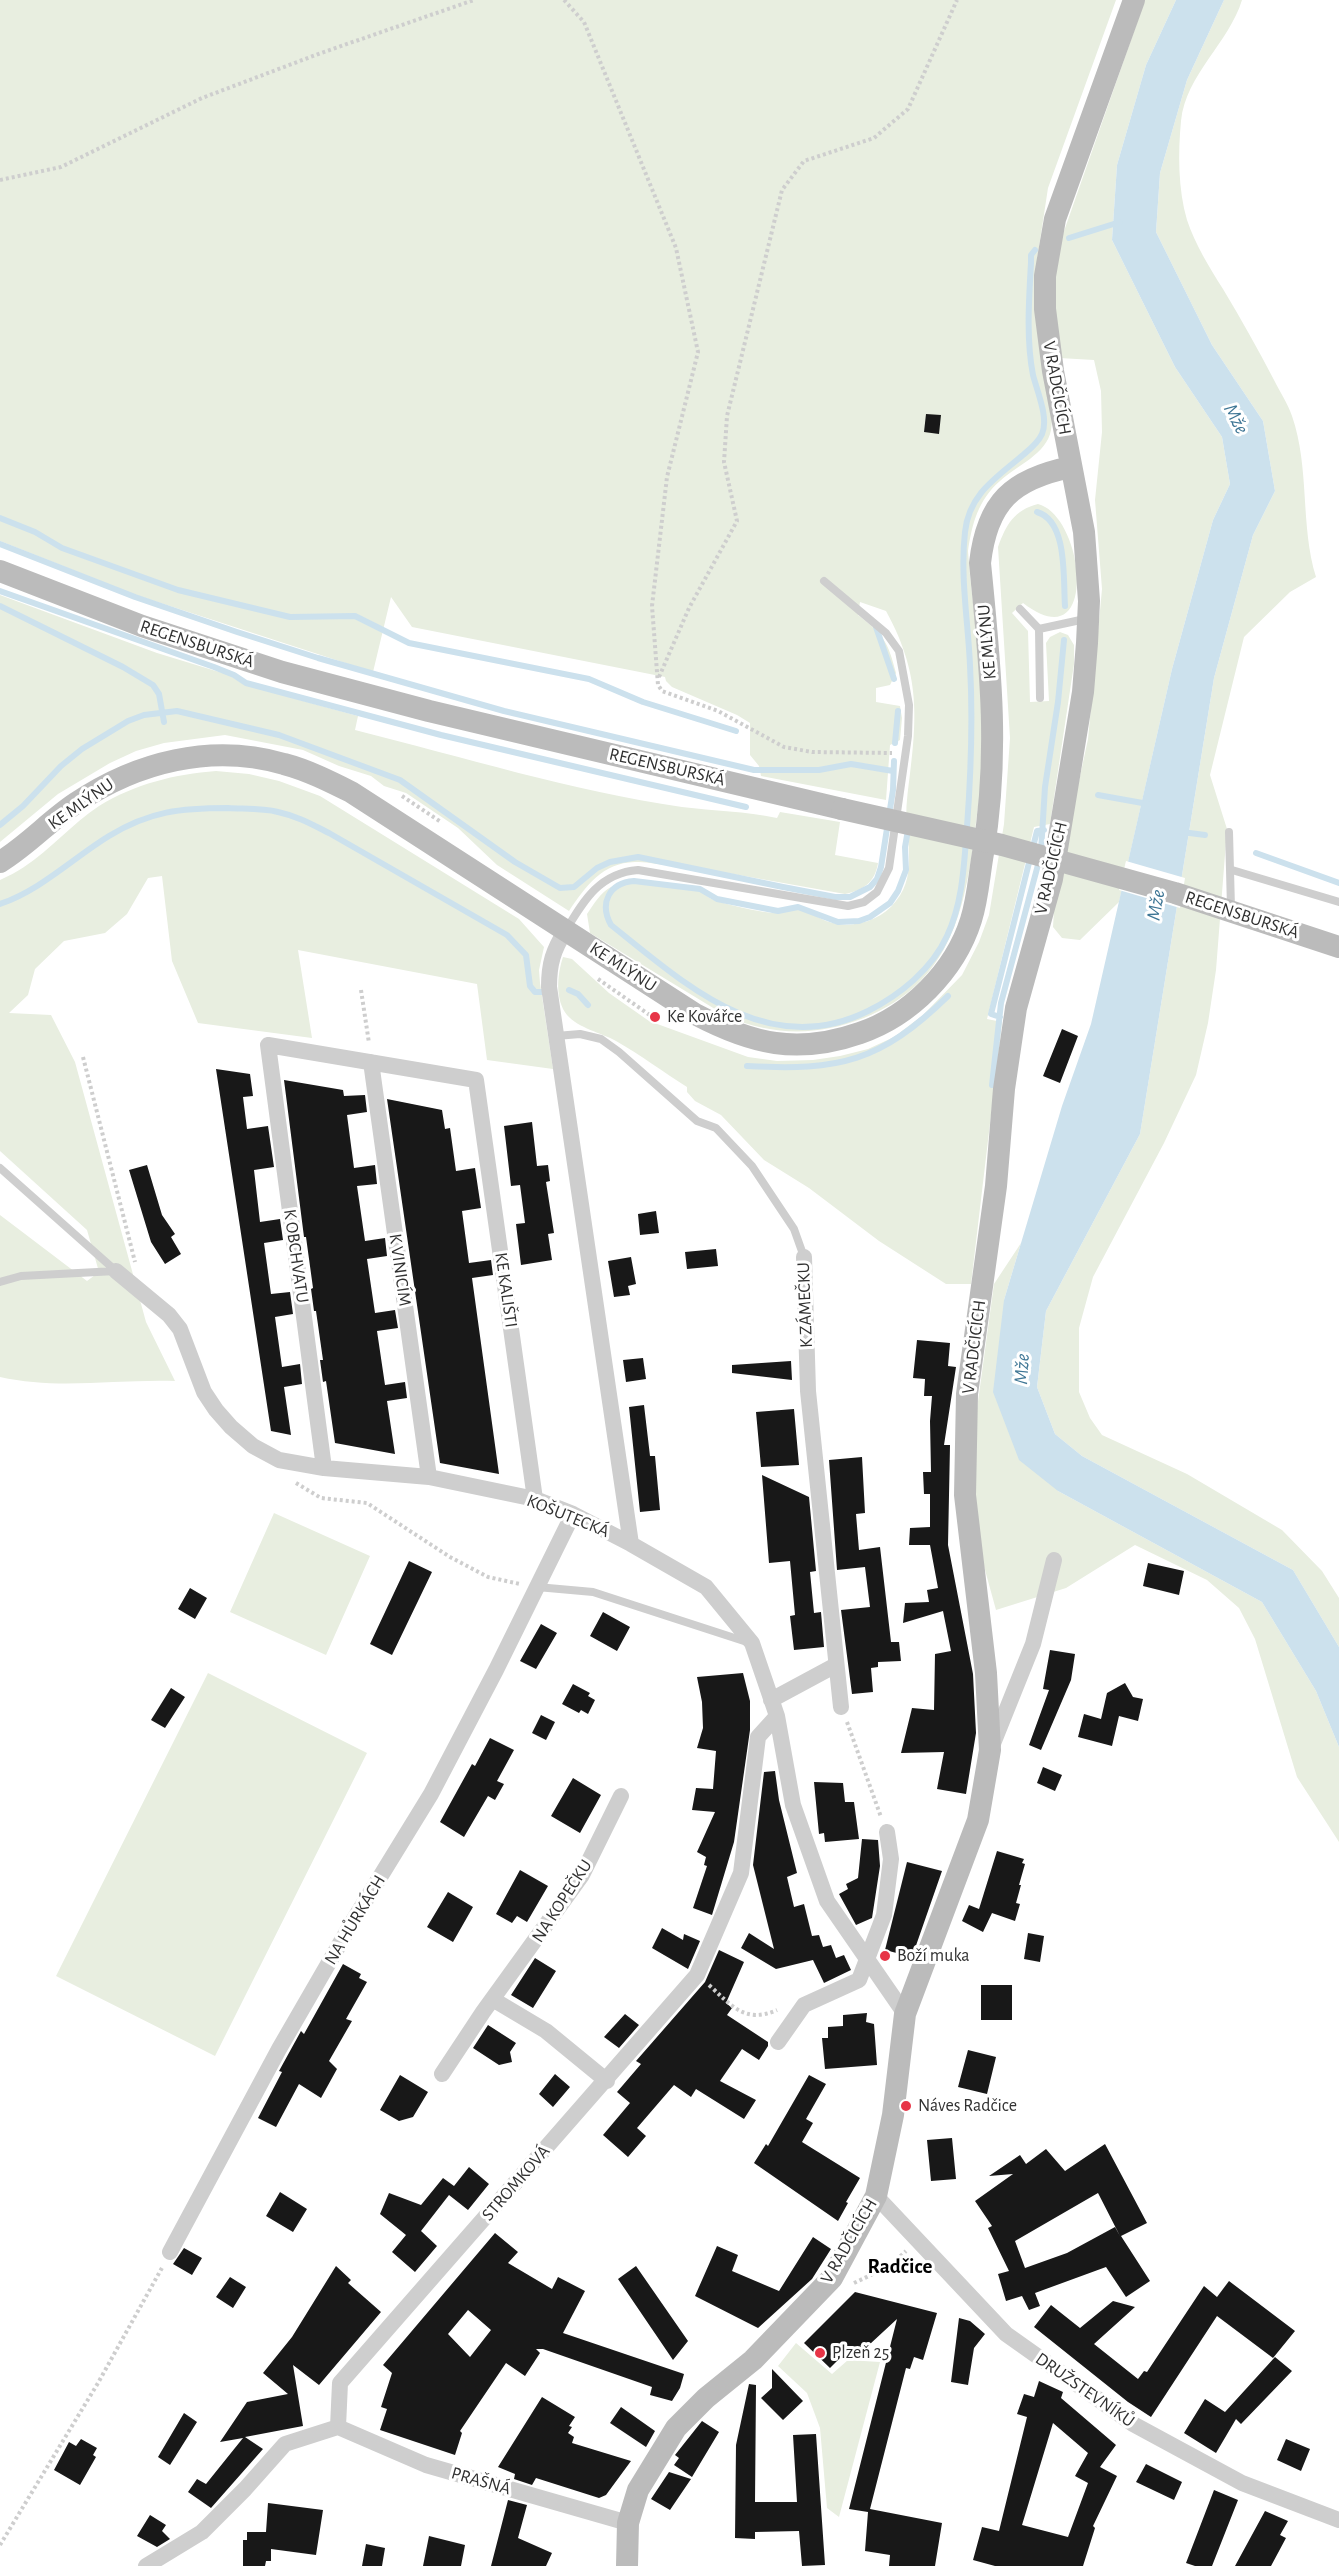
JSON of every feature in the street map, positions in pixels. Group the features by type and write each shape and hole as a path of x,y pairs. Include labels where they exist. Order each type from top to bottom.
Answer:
{"street":[{"name":"V RADČICÍCH","path":"990,1750 986,1673 965,1495 967,1394 996,1186 1004,1089 1016,1008 1049,891 1060,837 1083,692 1088,618 1084,532 1048,339 1046,276 1055,219 1134,0"},
{"name":"KE MLÝNU","path":"0,862 19,850 73,805 106,783 139,768 178,759 212,756 254,758 284,764 318,776 351,792 695,1014 727,1031 771,1043 824,1044 874,1028 924,994 961,945 971,921 979,889 993,770 993,714 980,563 983,538 996,508 1022,483 1037,475 1071,467"},
{"name":"REGENSBURSKÁ","path":"0,571 142,626 282,672 429,711 1002,845 1175,892 1339,947"},
{"path":"566,930 556,945 549,964 549,987 632,1544"},
{"name":"K OBCHVATU","path":"324,1468 268,1045 371,1062"},
{"name":"KE KALIŠTI","path":"371,1062 477,1080 535,1499"},
{"name":"K VINICÍM","path":"371,1062 429,1477"},
{"name":"K ZÁMEČKU","path":"804,1257 808,1391 841,1707"},
{"name":"KOŠUTECKÁ","path":"116,1271 169,1316 180,1329 204,1392 216,1410 253,1446 279,1460 324,1468 429,1477 535,1499 573,1514 632,1544 706,1587 752,1643 777,1716 793,1805 827,1901 904,2014"},
{"name":"NA HŮRKÁCH","path":"170,2252 279,2049 353,1921 431,1794 496,1670 573,1514"},
{"name":"V RADČICÍCH","path":"627,2566 628,2523 638,2490 675,2428 706,2398 753,2360 832,2278 876,2196 893,2115 904,2014 978,1820 990,1750 1033,1644 1054,1560"},
{"path":"771,1700 836,1665"},
{"name":"STROMKOVÁ","path":"338,2427 340,2383 607,2081 697,1975 741,1873 758,1737 777,1716"},
{"name":"NA KOPEČKU","path":"442,2074 483,2012 494,2000 582,1875 621,1796"},
{"path":"778,2042 804,2005 826,1993 859,1980 884,1915 891,1859 887,1832"},
{"path":"494,2000 546,2031 607,2081"},
{"name":"DRUŽSTEVNÍKŮ","path":"876,2196 1006,2334 1133,2424 1242,2483 1339,2520"},
{"path":"146,2566 202,2532 285,2444 338,2427"},
{"name":"PRAŠNÁ","path":"338,2427 426,2465 628,2523"}],"lane":[{"path":"566,930 595,887 605,879 625,871 638,870 829,905 848,906 864,903 877,892 889,868 906,755 909,705 898,651 886,633 824,581"},
{"path":"1020,609 1039,629 1040,698"},
{"path":"1039,629 1088,618"},
{"path":"1229,832 1232,918"},
{"path":"1232,870 1339,902"},
{"name":"K ZÁMEČKU","path":"556,1036 580,1034 601,1039 619,1052 697,1121 716,1128 752,1167 794,1229 804,1257"},
{"path":"0,1168 116,1271"},
{"path":"0,1282 21,1276 116,1271"},
{"path":"537,1587 593,1592 727,1637 752,1643"}],"path":[{"path":"0,180 61,167 202,98 321,53 474,0"},
{"path":"564,0 584,22 676,248 698,352 667,477 652,606 658,686 662,691 718,711 784,747 805,751 882,752 906,755"},
{"path":"658,678 689,608 737,521 724,462 727,416 782,190 804,160 874,138 908,108 957,0"},
{"path":"361,990 371,1062"},
{"path":"83,1057 131,1249 146,1298"},
{"path":"290,1480 321,1498 367,1503 450,1557 488,1577 537,1587"},
{"path":"841,1707 887,1832"},
{"path":"697,1975 740,2012 762,2016 783,2008"},
{"path":"853,2283 890,2266 906,2252 901,2244"},
{"path":"0,2545 98,2383 170,2252"}],"shaded area":[{"path":"0,0 1116,0 1048,188 1037,260 1036,311 1145,0 1176,0 1146,65 1117,165 1112,240 1175,367 1222,437 1230,484 1213,520 1172,669 1119,902 1080,940 1062,938 1053,927 1055,893 1088,739 1102,589 1095,500 1102,432 1101,391 1094,360 1042,357 1052,413 1048,438 1037,453 992,488 981,504 972,531 968,551 982,683 985,751 967,883 950,938 936,962 918,984 894,1003 847,1024 813,1031 762,1028 728,1017 590,933 587,914 607,889 629,884 678,886 697,890 716,901 766,912 781,913 801,909 826,921 845,925 873,919 896,901 903,890 909,865 906,813 913,749 914,703 907,659 886,611 860,602 858,615 884,640 896,673 890,685 876,688 876,702 900,706 902,718 900,740 890,745 886,800 761,776 759,766 750,755 750,723 737,715 672,687 665,677 412,627 391,597 373,672 136,595 0,541"},
{"path":"1224,0 1242,0 1228,30 1199,73 1185,104 1179,146 1182,196 1187,220 1198,247 1256,345 1292,416 1301,456 1308,537 1316,577 1290,592 1244,637 1210,775 1227,829 1216,970 1208,1023 1196,1075 1164,1143 1093,1277 1079,1328 1079,1392 1090,1418 1102,1435 1187,1474 1282,1530 1322,1571 1339,1598 1339,1647 1293,1570 1082,1456 1055,1434 1037,1387 1046,1311 1140,1134 1214,678 1253,535 1275,491 1263,421 1212,345 1156,232 1160,173 1187,80"},
{"path":"1038,504 1054,514 1066,533 1074,556 1077,580 1074,601 1064,614 1048,616 1023,603 1012,613 1028,631 1030,702 1049,701 1046,643 1050,637 1060,632 1068,635 1074,645 1074,664 1050,824 1034,827 987,1019 1002,1022 971,1284 946,1284 879,1241 809,1188 764,1160 721,1115 695,1101 687,1092 687,1087 625,1046 572,1020 560,1002 558,979 563,957 572,959 609,993 649,1021 748,1057 777,1061 813,1060 868,1049 894,1037 923,1015 962,975 979,942 989,915 1004,824 1010,738 998,547 1004,532 1017,514"},
{"path":"0,595 157,653 229,675 245,685 358,716 355,730 518,773 641,800 777,818 780,812 840,822 835,855 878,863 876,870 868,884 845,894 677,864 623,863 604,871 596,878 569,911 497,865 458,828 406,793 384,786 371,776 339,766 303,750 225,735 164,743 136,751 110,763 58,794 0,842"},
{"path":"216,771 249,774 279,781 320,796 519,919 544,947 539,970 553,1069 487,1060 477,984 298,950 312,1038 198,1023 172,961 162,876 148,878 127,914 105,933 64,941 35,969 28,995 9,1013 51,1015 75,1062 146,1322 175,1381 43,1383 0,1377 0,1215 87,1281 99,1272 87,1230 0,1151 0,880 34,860 89,813 113,798 156,781"},
{"path":"1021,1243 1004,1300 1058,1491 1262,1602 1316,1691 1339,1747 1339,1842 1297,1777 1255,1639 1239,1608 1207,1580 1135,1545 1066,1588 996,1610 965,1497 994,1284"},
{"path":"274,1513 370,1556 326,1655 230,1612"},
{"path":"208,1673 367,1753 215,2056 56,1976"},
{"path":"796,2343 832,2374 848,2360 880,2362 839,2517 827,2508 820,2428 807,2393 778,2366"}],"water":[{"name":"Mže","path":"1176,0 1224,0 1187,80 1160,173 1156,232 1212,345 1263,421 1275,491 1253,535 1214,678 1140,1134 1046,1311 1037,1387 1055,1434 1082,1456 1293,1570 1339,1647 1339,1747 1316,1691 1262,1602 1058,1491 1019,1460 993,1392 1004,1300 1062,1106 1091,1024 1172,669 1213,520 1230,484 1222,437 1175,367 1112,240 1117,165 1146,65"}],"pier":[{"path":"1126,861 1185,878 1180,908 1119,890"}],"building":[{"path":"926,414 941,415 939,434 924,432"},
{"path":"1062,1029 1078,1036 1060,1083 1043,1076"},
{"path":"216,1069 250,1074 253,1096 243,1097 247,1129 268,1126 274,1167 254,1170 260,1222 280,1219 283,1240 264,1243 271,1294 290,1292 293,1314 275,1317 282,1367 300,1364 302,1384 284,1387 291,1435 271,1431"},
{"path":"284,1080 343,1090 344,1096 365,1095 367,1112 347,1115 354,1168 375,1165 377,1184 357,1186 365,1241 385,1238 387,1256 367,1259 375,1313 395,1310 398,1328 377,1331 385,1385 405,1382 407,1398 387,1401 395,1454 335,1443 326,1381 323,1382 320,1360 323,1360 316,1311 314,1311 311,1289 313,1288 306,1237 304,1237"},
{"path":"387,1099 442,1110 445,1129 450,1128 456,1171 475,1168 481,1208 462,1211 469,1263 491,1260 493,1275 472,1278 499,1474 440,1463"},
{"path":"532,1122 537,1166 548,1165 550,1181 546,1182 554,1233 548,1234 552,1260 521,1265 516,1224 525,1223 520,1185 511,1186 504,1126"},
{"path":"147,1165 162,1215 175,1234 171,1237 181,1254 165,1264 151,1242 129,1170"},
{"path":"656,1211 659,1233 640,1235 638,1214"},
{"path":"716,1249 718,1266 687,1269 685,1252"},
{"path":"631,1257 636,1284 628,1286 630,1295 614,1297 608,1261"},
{"path":"917,1340 950,1343 948,1366 956,1367 944,1445 950,1445 948,1545 973,1674 976,1733 966,1794 937,1789 944,1752 901,1753 912,1708 934,1710 935,1654 951,1651 943,1611 903,1623 905,1603 929,1602 927,1590 938,1588 930,1545 909,1545 910,1528 930,1527 930,1494 924,1494 923,1472 931,1472 932,1396 924,1396 925,1379 913,1378"},
{"path":"643,1358 646,1379 626,1382 623,1360"},
{"path":"791,1361 792,1380 732,1373 732,1365"},
{"path":"644,1405 650,1456 655,1456 660,1510 640,1512 629,1407"},
{"path":"794,1409 799,1465 761,1467 756,1412"},
{"path":"862,1457 865,1513 856,1514 859,1550 880,1547 891,1642 899,1642 901,1661 878,1662 878,1667 871,1668 873,1692 852,1694 841,1610 870,1607 865,1567 837,1570 829,1460"},
{"path":"762,1475 809,1497 816,1571 810,1572 814,1613 821,1612 824,1647 794,1650 790,1616 795,1615 790,1561 769,1563"},
{"path":"409,1561 432,1572 392,1655 370,1644"},
{"path":"1148,1563 1184,1571 1179,1595 1143,1586"},
{"path":"190,1588 207,1598 195,1619 178,1609"},
{"path":"603,1612 630,1627 617,1651 590,1636"},
{"path":"541,1624 557,1633 536,1669 520,1661"},
{"path":"1050,1650 1075,1654 1071,1680 1041,1750 1029,1745 1049,1690 1043,1689"},
{"path":"743,1673 750,1701 750,1730 734,1842 712,1915 693,1908 707,1866 704,1865 706,1857 697,1852 715,1812 692,1810 696,1788 713,1789 716,1751 697,1748 703,1728 702,1702 697,1677"},
{"path":"1125,1683 1133,1697 1143,1699 1138,1721 1119,1716 1112,1746 1078,1737 1084,1714 1101,1719 1107,1693"},
{"path":"573,1684 590,1693 588,1696 595,1700 588,1714 581,1710 579,1713 562,1704"},
{"path":"171,1688 185,1697 165,1728 151,1720"},
{"path":"541,1715 555,1722 546,1740 532,1733"},
{"path":"490,1738 514,1750 497,1781 504,1784 495,1800 488,1796 464,1837 440,1822 472,1764 475,1766"},
{"path":"1043,1767 1062,1775 1055,1791 1037,1783"},
{"path":"775,1771 779,1800 797,1873 787,1877 794,1907 804,1904 812,1936 819,1935 823,1947 831,1945 836,1958 844,1955 851,1970 824,1983 813,1960 776,1969 741,1948 749,1933 774,1949 753,1865 764,1772"},
{"path":"573,1778 601,1795 580,1833 551,1816"},
{"path":"814,1782 843,1783 845,1802 854,1802 859,1839 825,1842 824,1833 819,1834"},
{"path":"862,1839 878,1840 880,1866 872,1918 856,1925 839,1894 848,1889 846,1884 858,1878"},
{"path":"997,1851 1024,1859 1022,1863 1025,1864 1016,1903 1020,1904 1015,1921 992,1913 983,1932 962,1921 969,1905 979,1909"},
{"path":"907,1862 942,1871 912,1957 885,1950"},
{"path":"520,1870 548,1886 527,1922 517,1916 512,1923 496,1914"},
{"path":"448,1892 473,1907 453,1942 427,1927"},
{"path":"662,1928 683,1940 684,1934 700,1941 688,1969 652,1948"},
{"path":"1028,1933 1044,1936 1040,1962 1024,1959"},
{"path":"719,1950 744,1962 726,2003 732,2008 727,2015 768,2042 759,2060 742,2049 720,2081 756,2100 744,2119 696,2089 691,2097 674,2085 637,2128 646,2136 628,2157 603,2135 630,2103 617,2092 641,2064 636,2061 705,1982"},
{"path":"535,1958 556,1971 533,2008 511,1995"},
{"path":"343,1964 361,1974 359,1978 367,1982 346,2019 352,2021 329,2061 337,2069 321,2098 299,2084 276,2127 258,2118 282,2072 279,2071 301,2031 304,2034"},
{"path":"981,1985 1012,1985 1012,2020 981,2020"},
{"path":"867,2013 866,2022 874,2024 877,2065 825,2069 822,2038 828,2038 828,2027 843,2026 843,2015"},
{"path":"625,2014 639,2025 619,2048 604,2037"},
{"path":"488,2025 516,2043 510,2052 512,2062 499,2065 473,2048"},
{"path":"968,2050 996,2057 987,2094 958,2087"},
{"path":"555,2074 570,2087 553,2107 539,2094"},
{"path":"400,2075 428,2092 413,2117 399,2121 380,2110"},
{"path":"809,2075 826,2084 806,2119 813,2123 802,2142 860,2178 838,2221 754,2163 766,2144 768,2146"},
{"path":"952,2138 956,2179 931,2181 927,2140"},
{"path":"1105,2144 1147,2223 1121,2236 1150,2281 1126,2297 1106,2267 1035,2293 1040,2306 1029,2310 1022,2296 1006,2301 998,2274 1009,2271 988,2228 992,2226 975,2201 1013,2174 989,2176 1020,2155 1026,2164 1046,2149 1065,2171","holes":["1098,2193 1120,2236 1115,2227 1067,2253 1025,2268 1015,2241"]},
{"path":"469,2167 489,2184 468,2210 449,2195 421,2231 437,2246 415,2272 392,2252 406,2235 380,2214 389,2193 421,2205 443,2178 454,2186"},
{"path":"280,2192 307,2209 293,2232 266,2216"},
{"path":"495,2233 518,2252 508,2263 552,2289 558,2277 585,2291 563,2333 684,2374 680,2388 672,2401 650,2395 652,2387 543,2349 536,2349 540,2353 525,2376 506,2363 460,2431 462,2433 455,2455 380,2430 387,2409 381,2407 392,2373 383,2365","holes":["468,2310 491,2330 470,2357 448,2334"]},
{"path":"813,2237 831,2249 812,2279 758,2328 695,2296 717,2246 738,2255 732,2271 779,2291"},
{"path":"184,2248 202,2258 192,2275 173,2264"},
{"path":"336,2266 351,2280 348,2283 381,2312 319,2385 293,2365 303,2426 245,2437 263,2449 211,2508 188,2492 197,2479 206,2484 243,2438 220,2442 247,2402 288,2394 263,2373 292,2337"},
{"path":"636,2266 688,2341 673,2360 618,2279"},
{"path":"230,2277 246,2287 233,2308 216,2297"},
{"path":"1229,2281 1295,2331 1273,2358 1217,2316 1151,2417 1128,2402 1034,2327 1051,2305 1080,2328 1113,2301 1135,2307 1094,2344 1138,2379 1144,2371 1147,2372 1204,2286 1217,2297"},
{"path":"855,2292 937,2313 923,2360 914,2357 910,2369 906,2368 870,2509 942,2523 935,2566 889,2566 890,2555 865,2551 868,2512 849,2509 897,2319 856,2357 850,2348 830,2368 804,2343"},
{"path":"959,2318 970,2321 985,2334 974,2348 968,2385 951,2382"},
{"path":"1275,2357 1292,2371 1241,2424 1236,2419 1216,2453 1184,2433 1205,2399 1225,2412"},
{"path":"772,2369 803,2401 783,2420 761,2398 772,2388"},
{"path":"1039,2381 1063,2392 1061,2398 1116,2445 1100,2467 1117,2476 1093,2526 1095,2528 1083,2566 995,2566 973,2560 982,2527 999,2531 1027,2417 1017,2414 1024,2394 1034,2397","holes":["1053,2423 1088,2453 1075,2476 1088,2483 1068,2537 1022,2525"]},
{"path":"749,2384 756,2385 755,2502 797,2502 793,2435 816,2434 825,2565 802,2566 799,2531 755,2532 755,2539 735,2538 736,2445"},
{"path":"542,2397 575,2417 569,2426 572,2427 568,2433 574,2437 572,2443 631,2461 606,2495 599,2498 536,2478 532,2485 514,2479 515,2474 498,2467"},
{"path":"621,2407 655,2431 646,2447 610,2423"},
{"path":"184,2413 197,2422 170,2465 158,2457"},
{"path":"702,2421 719,2432 692,2477 674,2465 679,2458 675,2455"},
{"path":"81,2439 97,2448 93,2455 96,2457 80,2485 54,2470 69,2442 76,2446"},
{"path":"1286,2439 1310,2449 1301,2471 1277,2460"},
{"path":"1146,2464 1182,2482 1174,2500 1136,2482"},
{"path":"669,2472 691,2479 670,2510 651,2499"},
{"path":"1214,2490 1238,2500 1212,2566 1195,2566 1186,2563"},
{"path":"508,2500 527,2505 518,2538 552,2553 546,2566 491,2566"},
{"path":"268,2503 323,2510 316,2555 271,2549 271,2561 266,2561 265,2566 243,2566 243,2540 247,2540 247,2532 266,2532"},
{"path":"1265,2511 1288,2521 1280,2535 1286,2538 1271,2566 1235,2566"},
{"path":"150,2515 166,2525 162,2531 170,2539 157,2547 137,2536"},
{"path":"429,2536 465,2545 461,2566 423,2566"},
{"path":"366,2544 385,2548 382,2566 362,2566"}],"waterway":[{"path":"1069,238 1120,222"},
{"path":"908,830 905,847 906,870 898,891 890,903 870,917 859,921 838,922 798,907 778,911 717,899 700,889 634,881 613,890 606,902 608,917 611,925 698,991 729,1009 762,1021 796,1027 831,1024 880,1005 914,980 941,948 960,896 968,807 971,706 963,565 965,532 972,507 978,497 994,479 1034,446 1044,428 1029,347 1031,255 1035,250"},
{"path":"1037,512 1047,518 1059,539 1062,552 1065,606"},
{"path":"0,518 35,532 62,548 178,590 290,617 355,616 409,643 589,679 643,702 736,731"},
{"path":"0,544 135,597 237,632 318,658 504,711 754,770 819,770 851,764 893,771"},
{"path":"0,591 214,667 246,683 441,735 746,807"},
{"path":"0,606 123,667 153,685 159,694 164,722"},
{"path":"876,627 894,679"},
{"path":"1041,851 1045,787 1058,702 1064,640"},
{"path":"0,825 23,806 61,766 82,749 128,721 144,715 177,711 279,735 400,780 515,862 560,888 574,887 597,868 610,862 638,857 835,897 850,897 870,887 877,879 881,867 893,790 894,761"},
{"path":"895,743 898,711"},
{"path":"1098,795 1148,804"},
{"path":"0,904 29,891 109,836 138,821 181,810 260,809 298,818 329,833 507,935 526,955 530,986 535,992 542,992"},
{"path":"1000,1017 991,1014 1037,831 1044,830"},
{"path":"1182,832 1205,835"},
{"path":"1256,853 1339,883"},
{"path":"992,1085 1001,1003 1039,861"},
{"path":"569,990 578,994 588,1005"},
{"path":"747,1066 808,1066 857,1058 901,1035 948,996"}],"place":[{"name":"Ke Kovářce","path":"655,1017"},
{"name":"Boží muka","path":"885,1956"},
{"name":"Náves Radčice","path":"906,2106"},
{"name":"Plzeň 25","path":"820,2353"}],"district":[{"name":"Radčice","path":"900,2267"}]}
